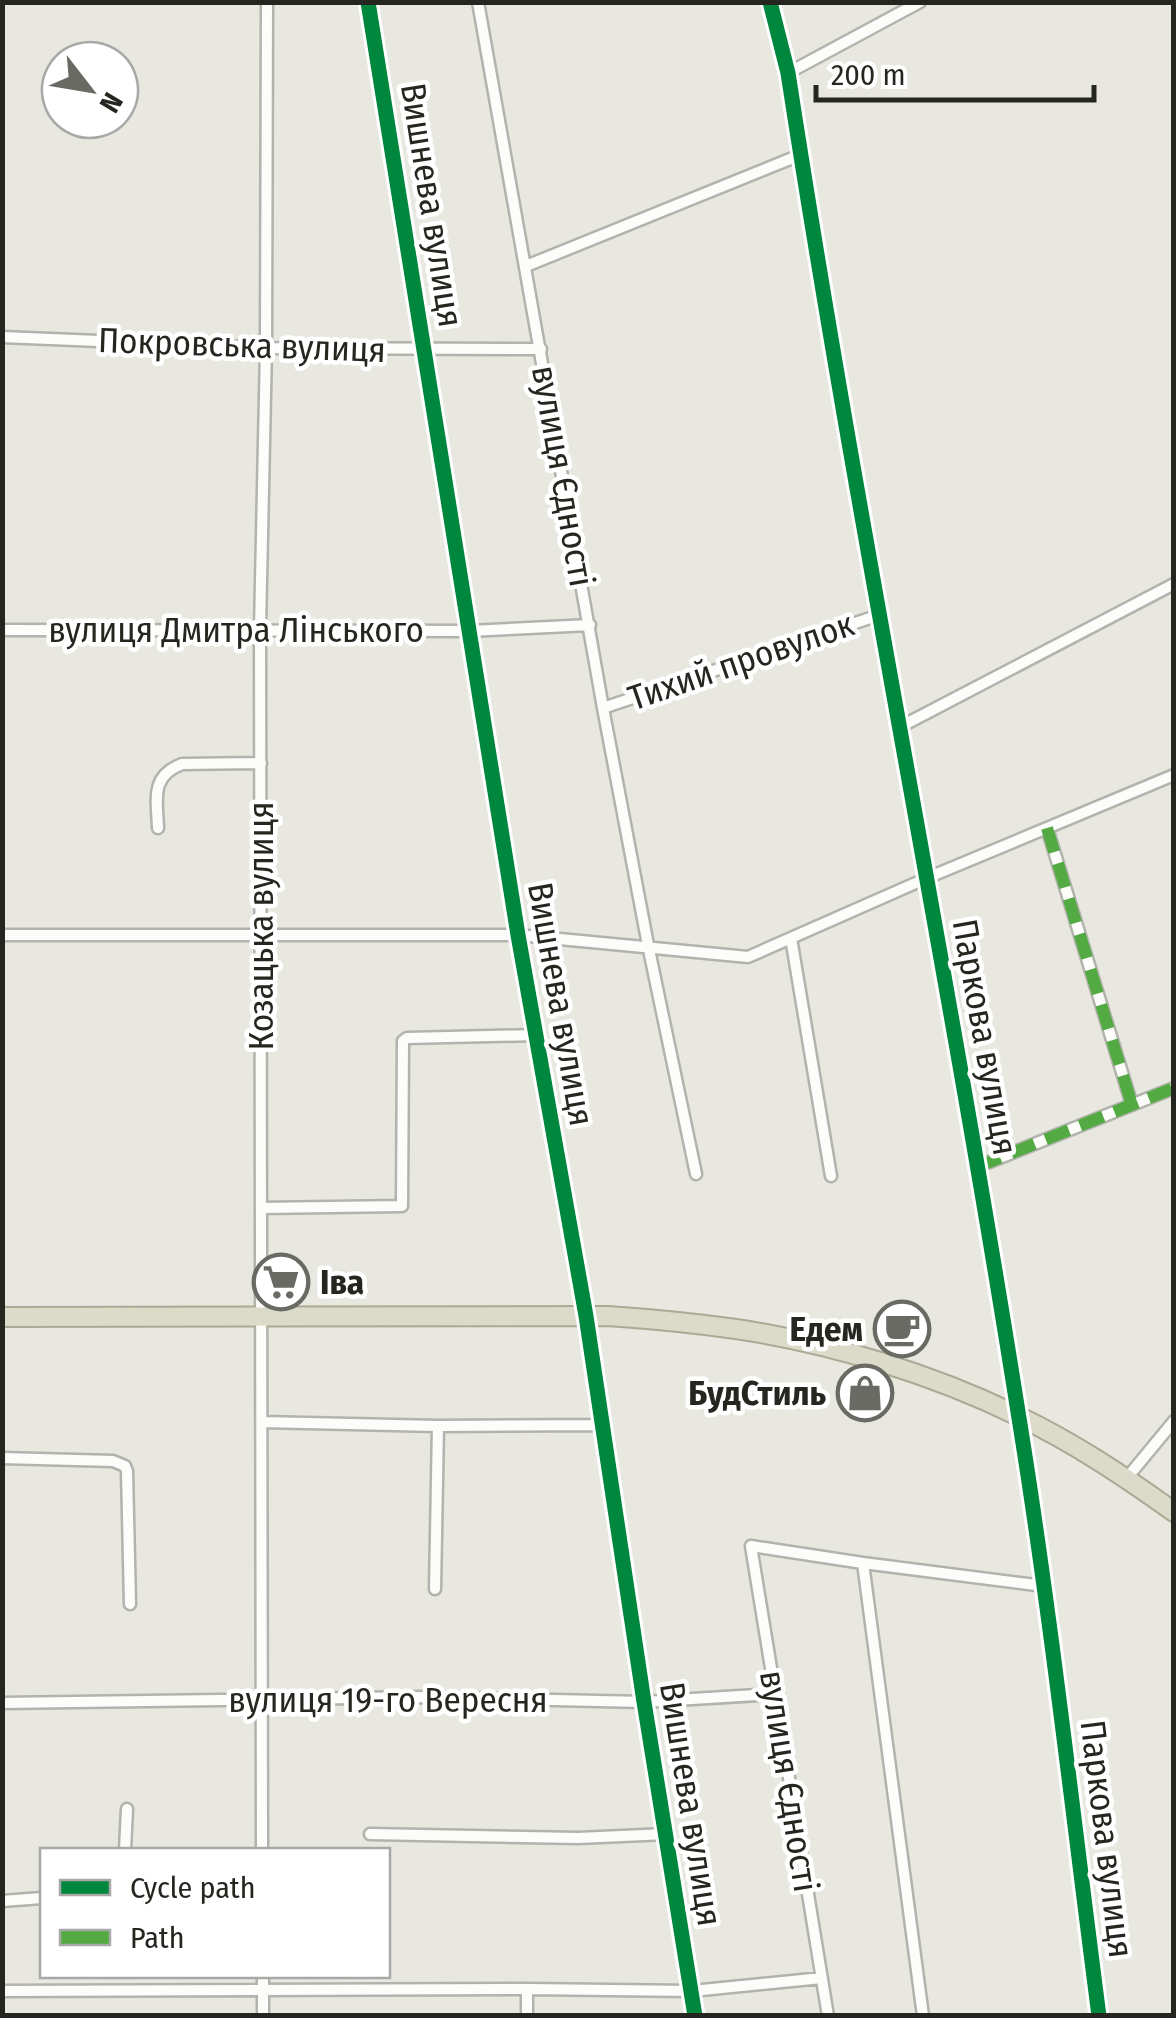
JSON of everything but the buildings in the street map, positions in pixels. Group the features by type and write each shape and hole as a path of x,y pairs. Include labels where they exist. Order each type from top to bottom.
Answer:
{"highway":[{"path":"2,1317 586,1316 686,1322 739,1330 895,1368 1019,1416 1174,1512"}],"street":[{"name":"Козацька вулиця","path":"262,1848 260,629 267,2"},
{"name":"Вишнева вулиця","path":"368,2 518,934 586,1316 695,2016"},
{"name":"вулиця Єдності","path":"478,2 603,708 696,1174"},
{"path":"788,73 920,2"},
{"name":"Паркова вулиця","path":"773,5 788,73 1019,1416 1098,2016"},
{"path":"526,266 800,155"},
{"name":"Покровська вулиця","path":"2,337 266,348 541,349"},
{"path":"898,728 1174,584"},
{"name":"Тихий провулок","path":"603,708 879,615"},
{"name":"вулиця Дмитра Лінського","path":"2,630 470,631 590,626"},
{"path":"158,828 157,788 162,774 171,768 182,764 261,764"},
{"path":"2,934 518,934 748,957 1174,775"},
{"path":"1046,828 1132,1105"},
{"path":"791,938 831,1176"},
{"path":"261,1208 402,1206 402,1041 536,1034"},
{"path":"977,1167 1174,1088"},
{"path":"1126,1479 1174,1421"},
{"path":"262,1422 602,1425"},
{"path":"436,1589 438,1426"},
{"path":"2,1458 113,1461 125,1466 130,1604"},
{"name":"вулиця Єдності","path":"828,2016 751,1546 863,1563"},
{"path":"923,2016 863,1563 1044,1586"},
{"name":"вулиця 19-го Вересня","path":"2,1703 423,1697 644,1702 774,1694"},
{"path":"125,1848 127,1809"},
{"path":"370,1834 578,1838 666,1834"},
{"path":"2,1901 40,1898"},
{"path":"263,1978 263,2016"},
{"path":"2,1990 692,1991 822,1978"},
{"path":"527,1989 527,2016"}],"marked path":[{"path":"1047,828 1132,1105"},
{"path":"977,1167 1174,1088"}],"cycle path":[{"path":"368,2 518,935 586,1316 695,2016"},
{"path":"770,2 788,73 843,409 992,1249 1041,1567 1099,2016"}],"place":[{"name":"Іва","path":"281,1282"},
{"name":"Едем","path":"902,1329"},
{"name":"БудСтиль","path":"865,1393"}]}
